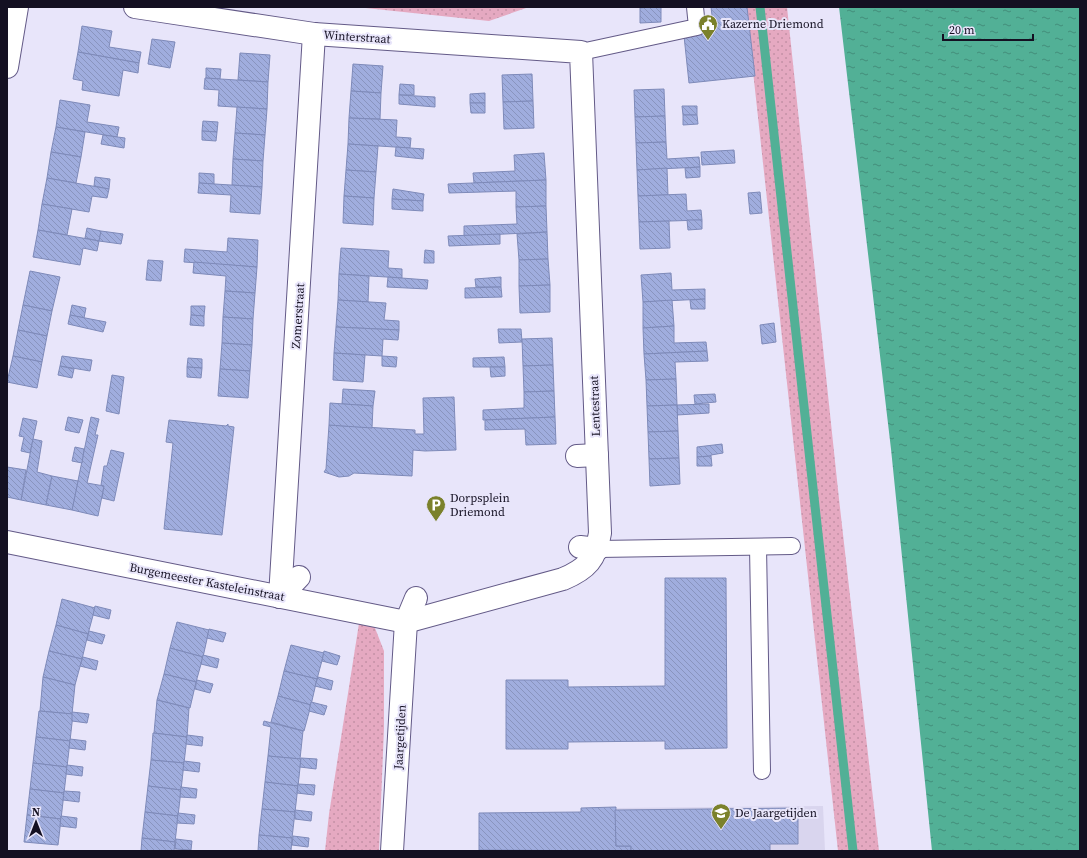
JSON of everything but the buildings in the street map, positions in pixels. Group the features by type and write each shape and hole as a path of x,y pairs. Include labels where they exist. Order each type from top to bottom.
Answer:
{"street":[{"path":"7,67 17,7"},
{"name":"Winterstraat","path":"135,7 314,34 581,52"},
{"name":"Zomerstraat","path":"280,597 291,490 314,34"},
{"name":"Lentestraat","path":"406,622 563,579 578,573 590,563 589,548 600,533 587,456 581,52"},
{"name":"Burgemeester Kasteleinstraat","path":"7,542 406,622"},
{"path":"280,597 299,577"},
{"name":"Jaargetijden","path":"392,851 406,622 416,598"}],"lane":[{"path":"581,52 697,27 695,7"},
{"path":"758,546 762,771"},
{"path":"589,548 792,546"}],"shaded area":[{"path":"356,7 529,7 489,21"},
{"path":"746,7 787,7 839,499 879,851 838,851"},
{"path":"360,617 375,628 384,651 384,728 379,851 325,851 329,814"},
{"name":"De Jaargetijden","path":"823,806 825,851 618,851 617,808"}],"water":[{"path":"839,7 1080,7 1080,851 932,851 891,449"}],"waterway":[{"path":"760,7 853,851"}],"place":[{"name":"Kazerne Driemond","path":"708,41"},
{"name":"Dorpsplein Driemond","path":"436,522"},
{"name":"De Jaargetijden","path":"721,830"}]}
